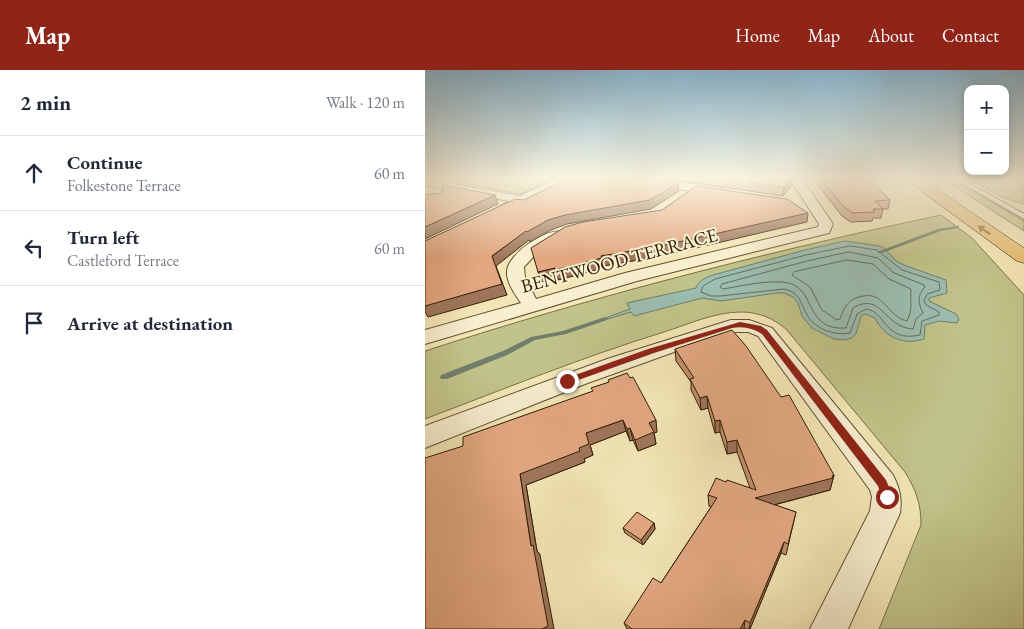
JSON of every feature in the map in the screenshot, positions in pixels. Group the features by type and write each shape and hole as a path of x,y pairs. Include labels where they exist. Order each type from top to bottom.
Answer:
{"highway":[{"path":"949,205 1024,258"},
{"path":"971,205 1024,240"}],"street":[{"path":"489,216 511,205"},
{"name":"BENTWOOD TERRACE","path":"425,337 631,277 820,232 826,226 809,205"},
{"path":"531,305 517,280 516,266 531,250 567,230"},
{"path":"425,437 644,353 731,326 750,326 765,332 883,484 887,497 885,512 829,629"}],"lane":[{"path":"1003,205 1024,217"}],"green space":[{"path":"984,205 997,205 1024,221 1024,231"},
{"path":"941,215 972,238 1024,295 1024,629 879,629 921,525 919,504 915,491 905,472 786,329 765,316 741,312 702,319 574,363 425,419 425,351 552,312 681,276"}],"water":[{"path":"845,241 879,246 884,248 896,261 946,280 947,293 929,298 929,301 956,314 959,319 957,323 939,321 925,325 924,339 909,341 889,335 875,318 865,314 861,316 856,334 852,338 845,340 834,339 812,328 802,316 798,303 793,297 784,293 721,301 702,298 634,316 631,312 597,321 630,309 627,303 696,288 701,281 713,275"}],"building":[{"path":"425,205 473,205 425,227"},
{"path":"502,205 621,205 565,215 548,220 526,231 492,256 502,284 425,306 425,241"},
{"path":"669,205 796,205 808,213 656,247 601,256 602,258 555,270 555,268 538,272 531,248 565,227 583,222 662,210"},
{"path":"842,205 879,205 883,209 873,209 875,212 853,213"},
{"path":"732,330 746,346 781,397 789,395 834,475 832,476 833,478 755,498 796,512 788,544 784,542 750,623 745,620 740,629 632,629 624,623 653,578 661,583 717,498 708,495 716,478 756,490 737,440 727,442 720,420 715,421 707,396 700,398 690,379 694,378 675,349"},
{"path":"627,373 630,378 633,377 656,420 649,423 654,432 635,440 630,428 627,429 623,420 586,433 589,444 579,448 580,451 520,474 531,546 533,545 548,626 542,629 425,629 425,458 463,446 463,437 593,391 591,388"},
{"path":"637,512 654,523 641,540 623,528"}],"waterway":[{"path":"880,252 940,230 957,227"},
{"path":"444,377 505,353 533,338 564,333 605,319"}],"route":[{"path":"567,381 651,351 731,326 740,324 758,328 765,332 883,484 887,497"}]}
